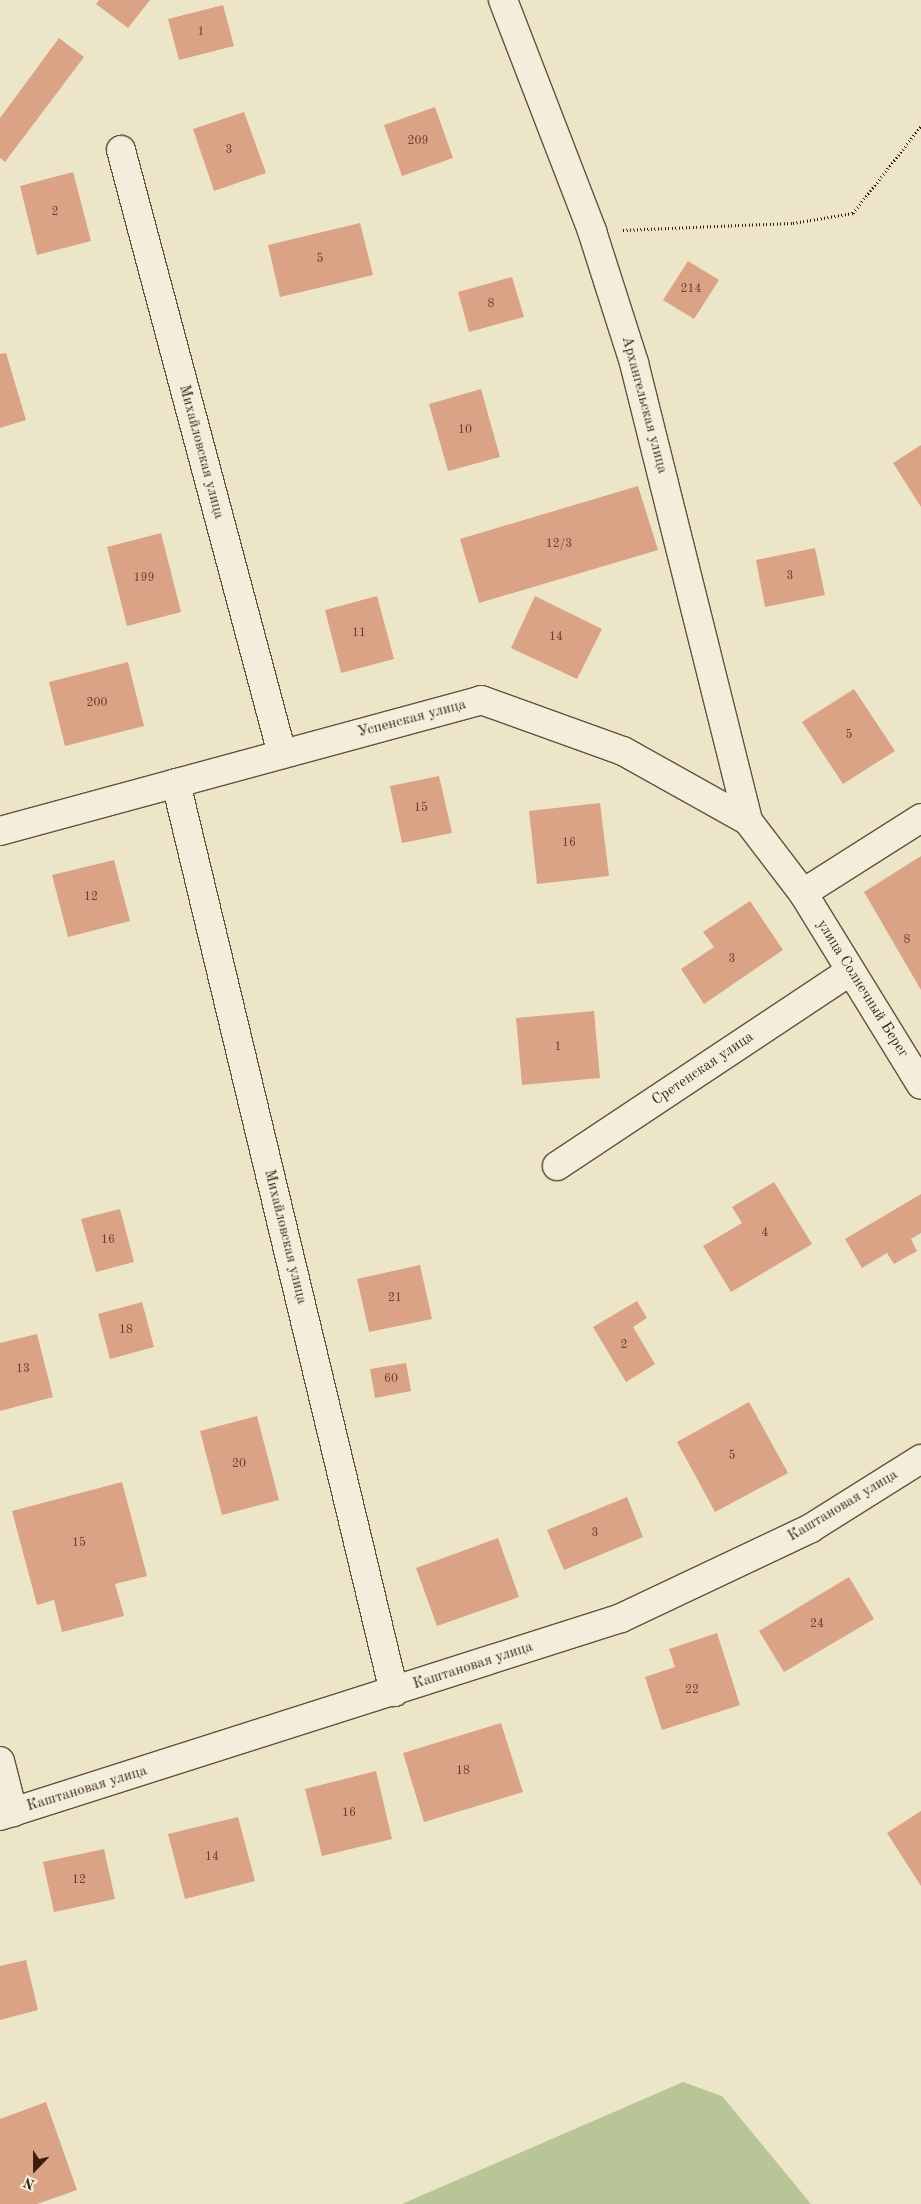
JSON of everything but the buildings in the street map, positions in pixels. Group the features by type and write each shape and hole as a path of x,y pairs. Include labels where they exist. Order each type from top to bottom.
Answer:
{"street":[{"name":"Архангельская улица","path":"503,0 592,231 634,362 748,821"},
{"name":"Михайловская улица","path":"121,150 282,754"},
{"name":"Успенская улица","path":"0,831 481,700 623,751 748,821 803,893"},
{"name":"Михайловская улица","path":"176,783 394,1692"},
{"path":"803,893 921,818"},
{"name":"улица Солнечный Берег","path":"803,893 849,972 921,1085"},
{"name":"Сретенская улица","path":"557,1166 849,972"},
{"name":"Каштановая улица","path":"6,1814 394,1692 621,1618 811,1528 921,1459"},
{"path":"0,1760 6,1814"}],"path":[{"path":"592,231 793,223 853,213 921,126"}],"green space":[{"path":"683,2082 722,2096 811,2204 402,2204"}]}
